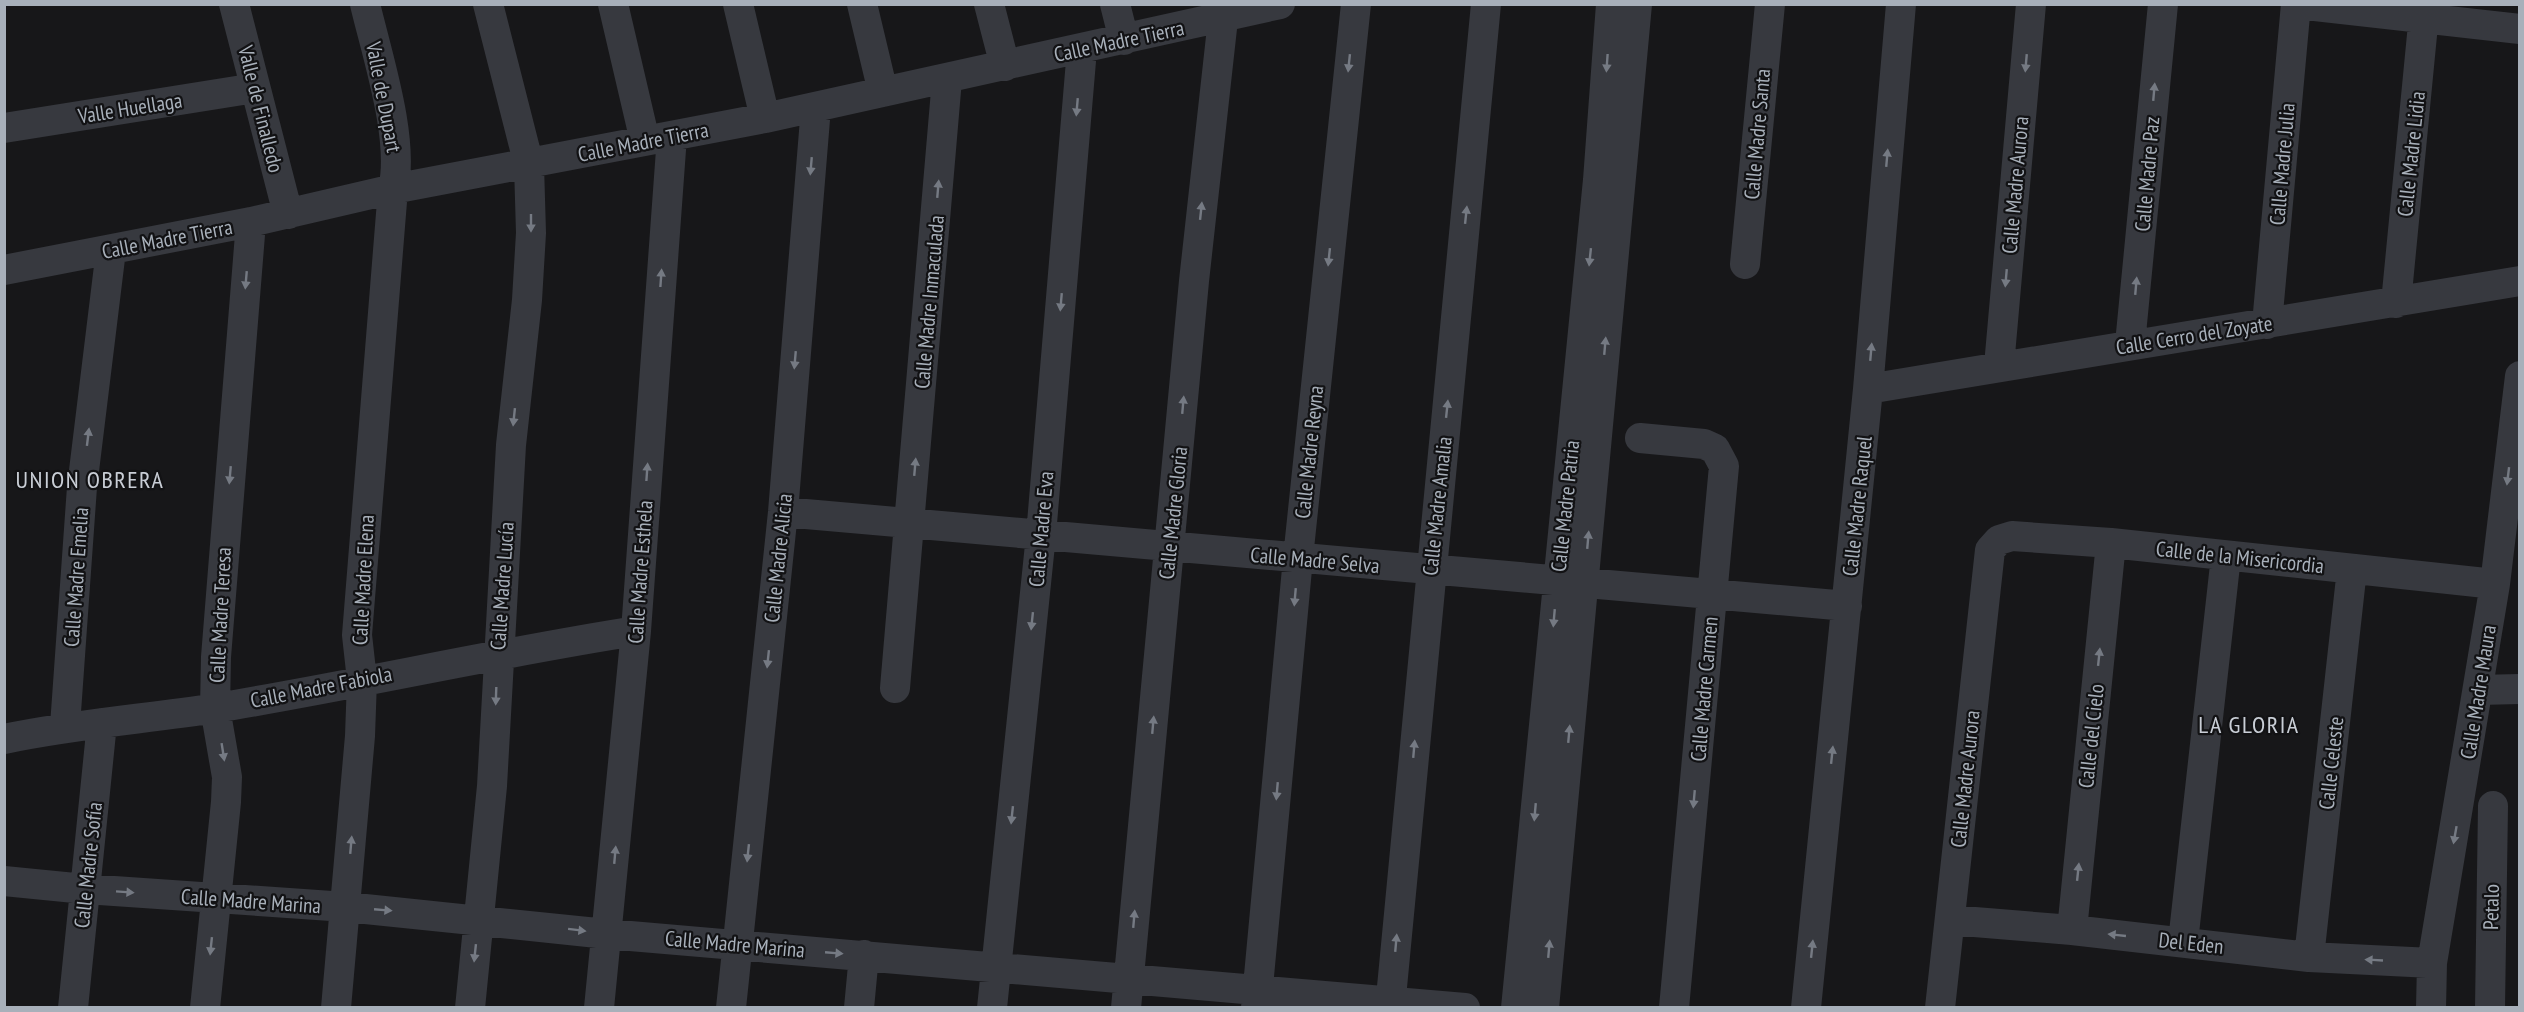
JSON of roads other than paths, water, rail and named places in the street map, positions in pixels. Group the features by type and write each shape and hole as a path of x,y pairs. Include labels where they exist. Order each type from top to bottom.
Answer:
{"street":[{"name":"Valle de Finalledo","path":"234,4 288,214"},
{"name":"Valle de Dupart","path":"365,4 396,150 397,174 393,189"},
{"name":"Calle Madre Lucía","path":"470,1008 492,786 511,445 529,278 531,197 529,165 488,4"},
{"name":"Calle Madre Esthela","path":"599,1008 636,631 658,139 613,4"},
{"path":"738,4 765,118"},
{"path":"862,4 883,92"},
{"path":"989,4 1005,66"},
{"path":"1115,4 1124,40"},
{"name":"Calle Madre Tierra","path":"4,270 251,222 393,189 529,165 765,118 1124,40 1233,12 1280,4"},
{"name":"Calle Madre Reyna","path":"1257,999 1298,558 1356,4"},
{"name":"Calle Madre Amalia","path":"1390,1005 1486,4"},
{"name":"Calle Madre Patria","path":"1544,1008 1570,582 1611,4"},
{"name":"Calle Madre Patria","path":"1516,1008 1570,582 1637,4"},
{"name":"Calle Madre Santa","path":"1745,264 1770,4"},
{"name":"Calle Madre Raquel","path":"1806,1008 1868,389 1901,4"},
{"name":"Calle Madre Aurora","path":"1999,366 2031,4"},
{"name":"Calle Madre Paz","path":"2130,344 2163,4"},
{"path":"2297,4 2425,12 2520,29"},
{"name":"Calle Madre Julia","path":"2267,324 2297,4"},
{"name":"Calle Madre Gloria","path":"1126,1008 1194,281 1233,12"},
{"name":"Calle Madre Lidia","path":"2396,303 2425,12"},
{"name":"Calle Madre Eva","path":"992,1008 1041,535 1082,49"},
{"name":"Calle Madre Inmaculada","path":"895,688 946,79"},
{"name":"Valle Huellaga","path":"4,128 255,88"},
{"name":"Calle Madre Alicia","path":"731,1008 783,512 816,107"},
{"name":"Calle Madre Elena","path":"336,1008 346,907 362,680 357,635 393,189"},
{"name":"Calle Madre Teresa","path":"205,1008 227,777 215,708 221,574 251,222"},
{"name":"Calle Madre Emelia","path":"65,726 82,487 111,250"},
{"name":"Calle Cerro del Zoyate","path":"1868,389 2520,281"},
{"name":"Calle Madre Maura","path":"2431,1008 2432,963 2495,584 2509,550 2520,376"},
{"name":"Calle Madre Carmen","path":"1640,438 1704,444 1715,449 1721,457 1723,478 1674,1008"},
{"name":"Calle Madre Selva","path":"783,512 1170,548 1847,606"},
{"name":"Calle de la Misericordia","path":"1990,550 1999,540 2012,536 2111,543 2495,584"},
{"name":"Calle del Cielo","path":"2072,930 2111,543"},
{"name":"Calle Madre Aurora","path":"1940,1008 1990,550"},
{"path":"2183,942 2226,556"},
{"name":"Calle Celeste","path":"2309,957 2352,569"},
{"name":"Calle Madre Fabiola","path":"4,739 65,726 215,708 498,654 636,631"},
{"path":"2478,690 2520,689"},
{"name":"Calle Madre Sofía","path":"73,1008 102,723"},
{"path":"2460,804 2506,806"},
{"name":"Petalo","path":"2490,1008 2506,806"},
{"name":"Calle Madre Marina","path":"4,881 85,890 346,907 607,934 1129,977 1257,999 1465,1008"},
{"name":"Del Eden","path":"1950,920 2072,930 2309,957 2432,963"},
{"path":"859,1008 864,955"}],"district":[{"name":"UNION OBRERA","path":"90,479"},
{"name":"LA GLORIA","path":"2249,724"}]}
